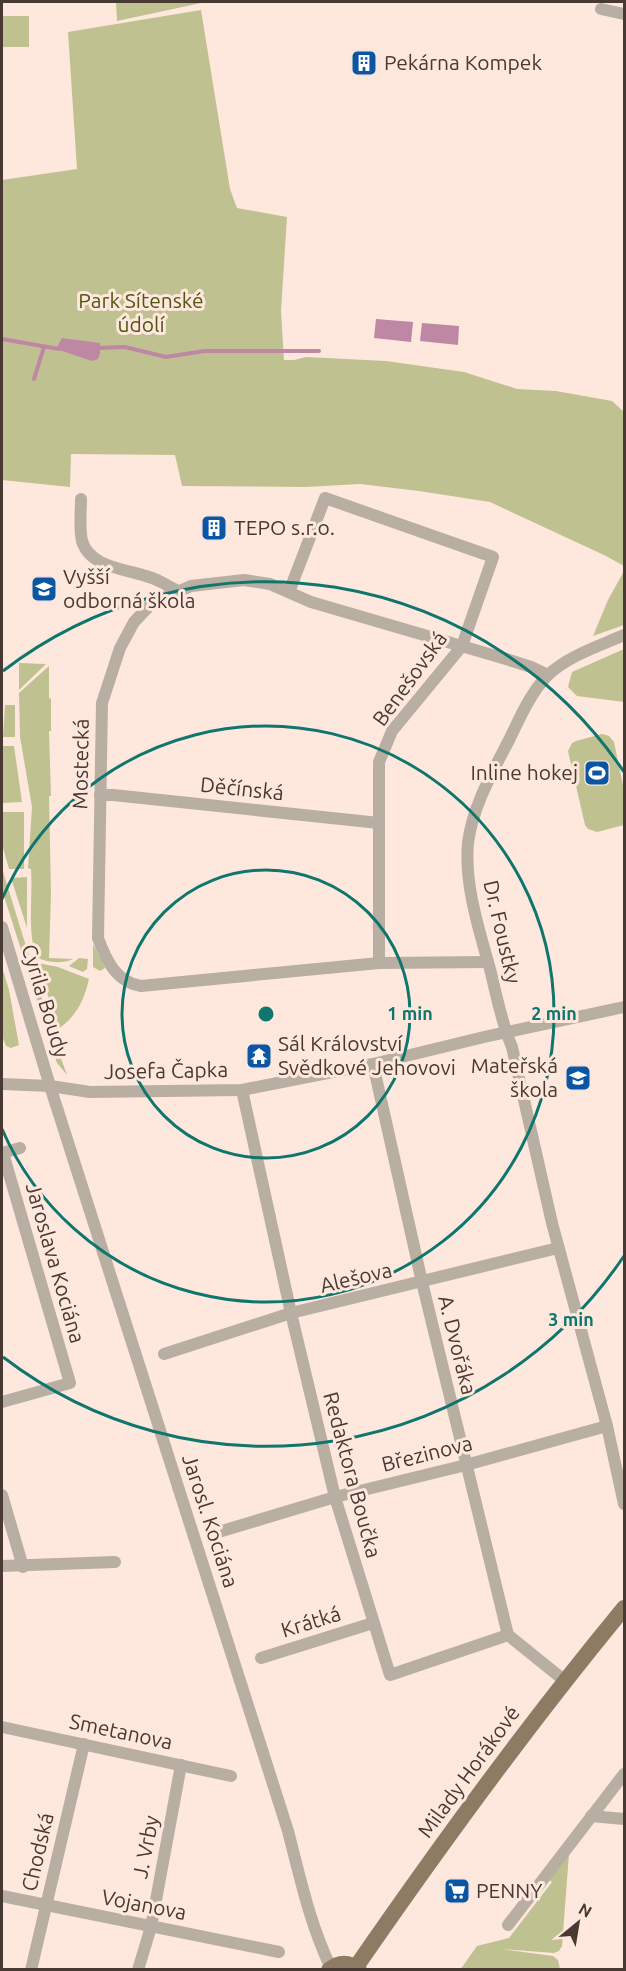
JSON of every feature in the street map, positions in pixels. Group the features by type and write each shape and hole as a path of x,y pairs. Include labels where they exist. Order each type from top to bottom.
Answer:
{"main road":[{"name":"Milady Horákové","path":"358,1968 407,1894 565,1681 624,1608"},
{"path":"330,1969 344,1964 358,1968"}],"street":[{"path":"601,9 624,14"},
{"name":"Benešovská","path":"289,592 325,498 493,557 462,646 392,731 380,762 379,963"},
{"path":"81,499 82,540 92,557 100,562 151,577 178,591"},
{"name":"Mostecká","path":"488,962 379,963 141,986 123,980 104,956 98,938 102,703 112,667 134,622 152,603 191,586 244,580 270,584 310,602 531,667 548,675"},
{"name":"Dr. Foustky","path":"624,635 577,656 548,675 532,696 477,806 470,832 467,864 488,962 506,1033 512,1047 558,1248 607,1426 624,1504"},
{"name":"Děčínská","path":"100,795 379,823"},
{"name":"Cyrila Boudy","path":"2,927 50,1086"},
{"name":"Josefa Čapka","path":"2,1084 50,1086 90,1092 242,1089 373,1064 624,1007"},
{"name":"A. Dvořáka","path":"373,1064 422,1282 508,1635"},
{"name":"Jarosl. Kociána","path":"50,1086 330,1969"},
{"name":"Redaktora Boučka","path":"242,1089 291,1313 335,1497 390,1675 508,1635"},
{"path":"2,1153 20,1148"},
{"name":"Jaroslava Kociána","path":"2,1153 70,1383 2,1402"},
{"name":"Alešova","path":"164,1354 291,1313 558,1248"},
{"name":"Březinova","path":"222,1531 335,1497 466,1465 607,1426"},
{"path":"2,1495 23,1567"},
{"path":"2,1566 115,1562"},
{"name":"Krátká","path":"261,1658 373,1623"},
{"path":"508,1635 565,1681"},
{"name":"Smetanova","path":"2,1727 231,1776"},
{"name":"Chodská","path":"31,1970 84,1744"},
{"name":"J. Vrby","path":"138,1970 151,1926 181,1765"},
{"path":"508,1925 624,1774"},
{"path":"591,1816 624,1819"},
{"name":"Vojanova","path":"2,1896 279,1952"}],"green space":[{"path":"116,2 206,2 117,21"},
{"name":"Park Sítenské údolí","path":"201,10 230,189 237,208 287,217 281,311 284,360 306,357 386,361 464,372 517,389 556,391 612,401 624,412 624,566 490,502 360,484 306,487 182,486 175,455 71,454 70,487 2,480 2,180 77,169 68,32"},
{"path":"2,16 29,16 29,47 2,47"},
{"path":"624,571 624,625 593,636 608,600"},
{"path":"624,649 624,702 577,696 568,687 572,672"},
{"path":"19,663 46,664 19,690"},
{"path":"49,666 51,894 49,958 73,959 60,962 45,961 36,957 33,946 31,869 28,868 32,807 20,737 19,693"},
{"path":"5,705 15,705 15,737 3,737"},
{"name":"Inline hokej","path":"602,734 609,736 614,742 624,790 624,825 597,832 588,829 585,825 568,751 572,743 576,741"},
{"path":"2,746 14,746 22,802 2,803"},
{"path":"2,812 24,812 24,869 9,869 2,844"},
{"path":"2,868 51,1028 48,1034 2,890"},
{"path":"27,877 27,928 11,878"},
{"path":"93,944 105,968 100,971 93,967"},
{"path":"79,958 88,959 87,969 83,972 69,966"},
{"path":"38,963 58,967 89,979 79,1007 58,1029"},
{"path":"2,967 9,990 19,1045 11,1048 6,1046 2,1036"},
{"path":"50,1043 57,1047 67,1075 57,1063"},
{"path":"569,1854 562,1946 559,1951 554,1953 500,1949 553,1956 558,1960 560,1969 460,1970 477,1946 509,1938 552,1882 546,1878"}],"shaded area":[{"path":"376,319 413,322 411,342 374,338"},
{"path":"422,323 459,326 458,345 420,341"},
{"path":"62,338 100,343 98,359 92,361 56,349"}],"waterway":[{"path":"2,339 59,349"},
{"path":"34,379 44,347"},
{"path":"96,348 125,347 166,357 204,351 319,351"}],"place":[{"name":"Pekárna Kompek","path":"364,63"},
{"name":"TEPO s.r.o.","path":"214,528"},
{"name":"Vyšší odborná škola","path":"44,589"},
{"name":"Inline hokej","path":"597,773"},
{"name":"Sál Království Svědkové Jehovovi","path":"259,1056"},
{"name":"Mateřská škola","path":"578,1078"},
{"name":"PENNY","path":"457,1891"}]}
